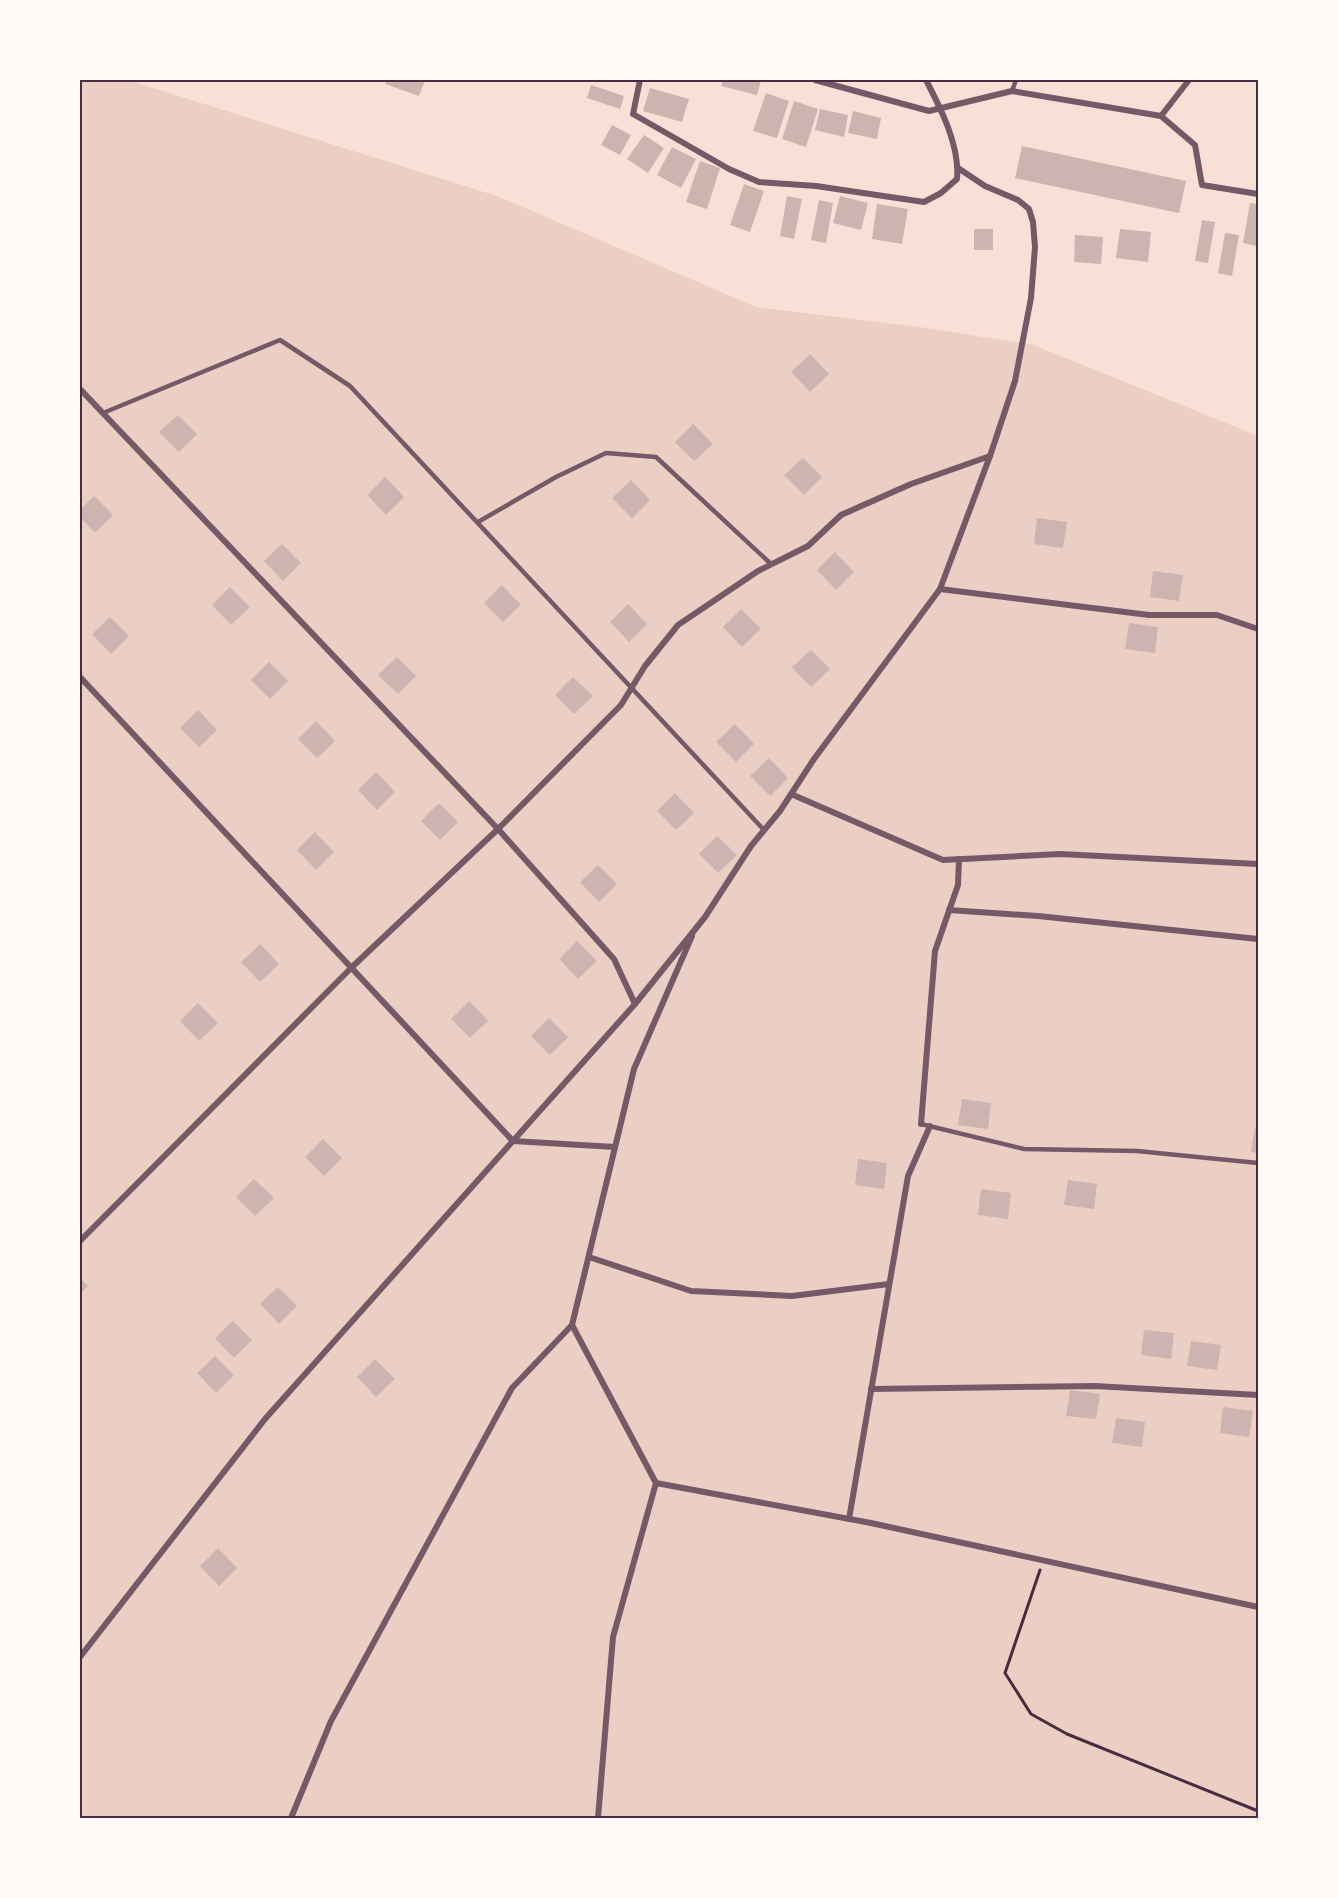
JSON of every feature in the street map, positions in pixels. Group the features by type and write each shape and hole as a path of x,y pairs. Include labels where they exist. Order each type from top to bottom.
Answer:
{"street":[{"path":"640,80 633,114 729,169 759,182 816,186 924,202 941,193 957,179 958,168 941,109 926,80"},
{"path":"815,80 929,111 1012,91 1161,116 1195,145 1202,185 1258,194"},
{"path":"1161,116 1189,80"},
{"path":"80,1657 265,1419 635,1004 696,927 814,759 940,589 990,456 1015,381 1029,308 1035,248 1033,222 1029,209 1018,200 985,186 958,168"},
{"path":"80,389 498,829 614,959 635,1004"},
{"path":"80,1241 351,968 498,829 621,705 645,666 678,625 771,564 808,546 841,515 911,484 990,456"},
{"path":"940,589 1149,615 1217,615 1258,628"},
{"path":"80,677 513,1141 615,1147"},
{"path":"791,794 944,860 1060,854 1258,864"},
{"path":"921,1124 935,951 958,885 959,859"},
{"path":"948,910 1038,916 1258,939"},
{"path":"291,1818 331,1720 512,1388 572,1325 634,1069 696,927"},
{"path":"849,1519 908,1176 930,1126"},
{"path":"589,1257 691,1291 792,1296 890,1284"},
{"path":"572,1325 656,1483 613,1637 598,1818"},
{"path":"871,1389 1095,1386 1258,1395"},
{"path":"656,1483 849,1519 1258,1607"}],"lane":[{"path":"1012,91 1016,80"},
{"path":"103,414 280,340 350,386 764,830"},
{"path":"478,522 556,477 606,453 656,457 771,564"},
{"path":"921,1124 1024,1149 1137,1151 1258,1163"}],"path":[{"path":"1043,1560 1005,1673 1031,1713 1067,1734 1258,1811"}],"shaded area":[{"path":"80,80 128,80 500,197 756,307 920,327 1034,345 1258,436 1258,1818 80,1818"}],"building":[{"path":"387,80 425,80 419,96 385,84"},
{"path":"723,80 761,80 757,95 721,86"},
{"path":"591,85 624,96 620,109 587,98"},
{"path":"650,88 689,99 682,122 643,111"},
{"path":"766,93 789,101 777,138 753,131"},
{"path":"794,101 818,109 806,147 782,139"},
{"path":"820,109 848,115 844,137 815,130"},
{"path":"853,111 881,118 877,139 848,133"},
{"path":"612,125 631,135 620,155 601,145"},
{"path":"644,135 664,148 648,173 627,159"},
{"path":"1022,146 1186,181 1179,213 1015,178"},
{"path":"672,147 696,159 681,188 657,175"},
{"path":"700,161 720,168 707,209 686,202"},
{"path":"744,184 764,191 750,232 730,225"},
{"path":"787,196 802,199 794,239 780,236"},
{"path":"840,196 868,203 861,230 833,223"},
{"path":"819,200 833,203 826,243 811,240"},
{"path":"1250,203 1258,204 1257,246 1243,243"},
{"path":"877,204 908,209 902,244 872,239"},
{"path":"1202,220 1215,222 1208,263 1195,261"},
{"path":"974,229 993,229 993,250 974,250"},
{"path":"1120,229 1151,232 1148,262 1116,258"},
{"path":"1225,233 1239,235 1232,276 1218,273"},
{"path":"1075,235 1103,237 1101,264 1074,262"},
{"path":"810,354 829,374 810,392 791,372"},
{"path":"178,415 197,434 179,452 159,432"},
{"path":"693,424 713,444 694,461 675,442"},
{"path":"803,458 822,477 804,495 784,475"},
{"path":"385,477 404,497 386,515 367,495"},
{"path":"631,480 650,500 632,518 612,498"},
{"path":"94,496 113,515 95,533 80,517 80,510"},
{"path":"1037,518 1067,522 1063,548 1034,544"},
{"path":"282,544 301,563 283,581 264,561"},
{"path":"835,552 854,572 836,590 817,570"},
{"path":"1153,571 1183,575 1179,601 1150,597"},
{"path":"502,585 521,605 503,622 484,603"},
{"path":"230,587 250,607 231,625 212,605"},
{"path":"628,604 647,624 629,642 610,622"},
{"path":"741,609 761,629 742,647 723,627"},
{"path":"110,617 129,636 111,654 92,634"},
{"path":"1129,623 1158,627 1155,653 1125,649"},
{"path":"811,650 830,669 811,687 792,667"},
{"path":"397,657 416,676 398,694 378,675"},
{"path":"269,662 288,681 270,699 251,680"},
{"path":"573,677 593,696 574,714 555,695"},
{"path":"198,710 217,730 199,747 180,728"},
{"path":"316,721 335,741 317,758 298,739"},
{"path":"735,724 754,744 736,762 716,742"},
{"path":"769,758 788,778 770,796 750,776"},
{"path":"376,772 395,792 377,810 358,790"},
{"path":"675,793 694,813 676,830 657,811"},
{"path":"439,803 458,822 440,840 421,821"},
{"path":"315,832 334,852 316,870 297,850"},
{"path":"717,836 737,855 718,873 699,854"},
{"path":"598,865 617,884 599,902 580,882"},
{"path":"577,941 597,961 578,979 559,959"},
{"path":"260,944 279,964 260,982 241,962"},
{"path":"469,1001 488,1021 470,1038 451,1019"},
{"path":"198,1003 218,1023 199,1041 180,1021"},
{"path":"549,1018 568,1037 550,1055 531,1036"},
{"path":"962,1099 991,1103 988,1129 958,1125"},
{"path":"1255,1127 1258,1127 1258,1153 1251,1152"},
{"path":"323,1139 342,1158 324,1176 305,1157"},
{"path":"858,1159 887,1163 884,1189 855,1185"},
{"path":"254,1179 274,1198 255,1216 236,1197"},
{"path":"1068,1180 1097,1184 1094,1209 1064,1205"},
{"path":"981,1189 1011,1193 1008,1219 978,1215"},
{"path":"80,1278 88,1286 80,1294"},
{"path":"278,1287 297,1306 279,1324 260,1304"},
{"path":"233,1321 252,1340 234,1358 215,1338"},
{"path":"1144,1330 1174,1333 1171,1359 1141,1355"},
{"path":"1191,1341 1221,1345 1217,1370 1187,1366"},
{"path":"215,1356 234,1375 216,1393 197,1373"},
{"path":"375,1359 395,1379 376,1397 357,1377"},
{"path":"1070,1390 1100,1394 1096,1419 1066,1416"},
{"path":"1223,1407 1253,1411 1249,1437 1220,1433"},
{"path":"1116,1418 1145,1422 1142,1447 1112,1443"},
{"path":"218,1548 237,1568 219,1586 200,1566"}]}
